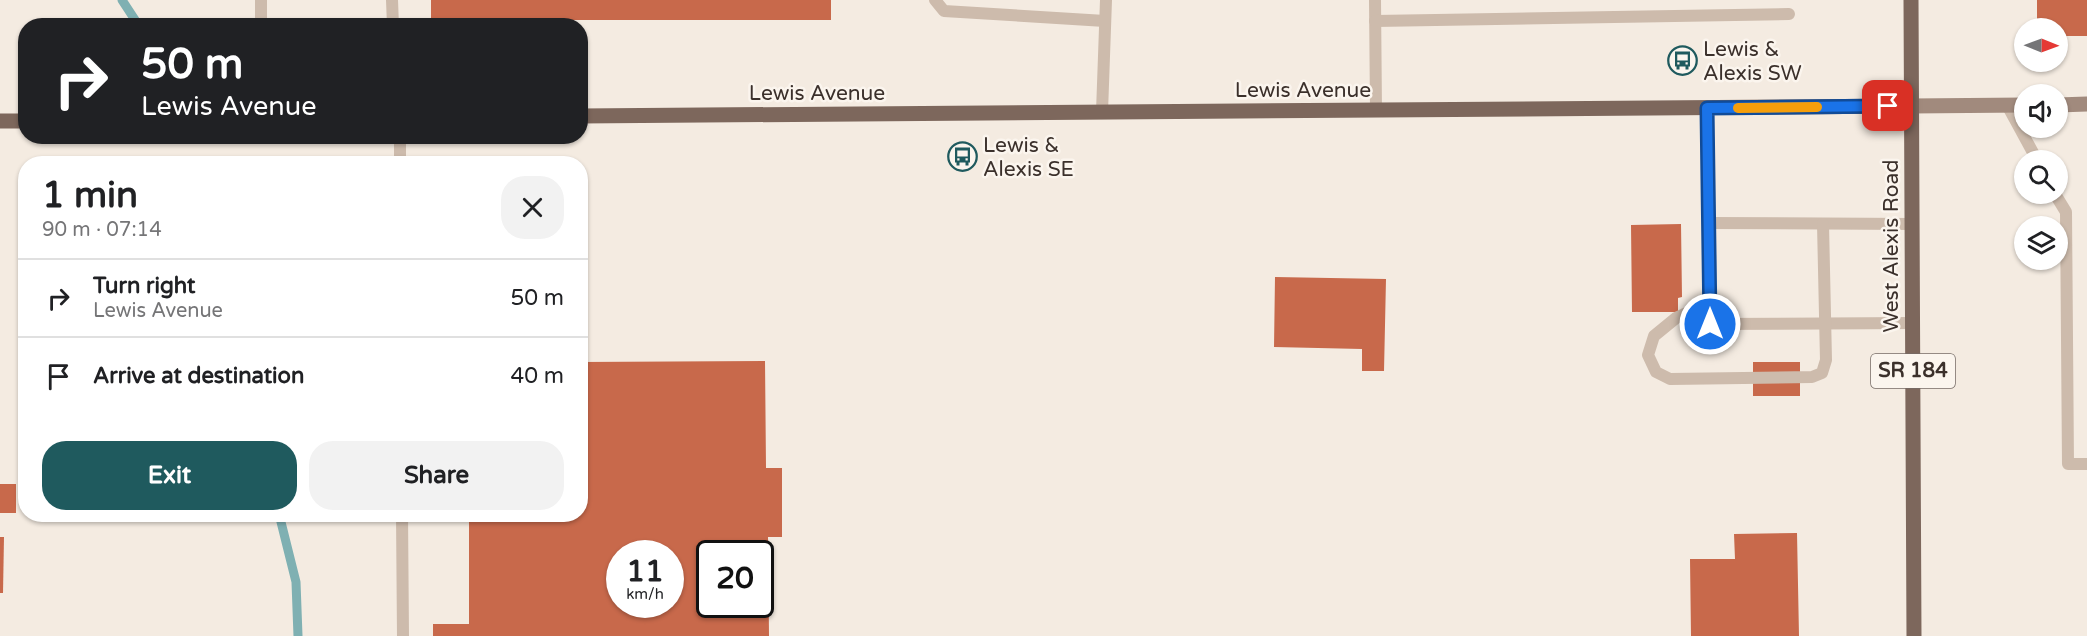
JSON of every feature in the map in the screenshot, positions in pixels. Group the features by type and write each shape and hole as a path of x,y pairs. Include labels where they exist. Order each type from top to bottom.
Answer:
{"main road":[{"name":"West Alexis Road","path":"1911,0 1914,636"},
{"path":"2068,105 2087,104"},
{"name":"Lewis Avenue","path":"588,116 2014,105"},
{"path":"0,121 18,121"}],"lane":[{"path":"261,0 261,18"},
{"path":"392,0 393,18"},
{"path":"935,0 944,11 1105,21"},
{"path":"1102,112 1106,0"},
{"path":"1375,0 1376,110"},
{"path":"1375,21 1789,14"},
{"path":"2007,105 2032,150"},
{"path":"1707,108 1710,324 1913,323"},
{"path":"2061,204 2066,212 2068,464 2087,464"},
{"path":"1708,223 1912,224"},
{"path":"1710,302 1676,318 1654,336 1648,355 1656,372 1670,379 1812,377 1822,373 1826,360 1823,224"},
{"path":"402,522 403,636"}],"building":[{"path":"431,0 831,0 831,20 431,18"},
{"path":"2037,0 2087,0 2087,36 2068,36 2068,18 2037,18"},
{"path":"1681,224 1682,297 1678,298 1678,312 1632,312 1631,225"},
{"path":"1275,277 1386,279 1384,371 1362,371 1362,349 1274,347"},
{"path":"765,361 766,468 782,468 782,537 768,537 768,540 696,540 696,618 769,618 769,636 433,636 433,624 469,624 469,522 588,522 588,362"},
{"path":"1753,362 1800,362 1800,396 1753,396"},
{"path":"0,484 16,484 16,513 0,513"},
{"path":"1797,533 1799,636 1691,636 1690,559 1735,559 1734,534"},
{"path":"0,537 4,537 3,593 0,593"}],"waterway":[{"path":"122,0 134,18"},
{"path":"281,522 296,582 298,636"}],"slow traffic":[{"path":"1738,108 1817,107"}],"place":[{"name":"Lewis & Alexis SW","path":"1682,61"},
{"name":"Lewis & Alexis SE","path":"962,157"}],"route":[{"path":"1710,324 1707,108 1888,106"}]}
